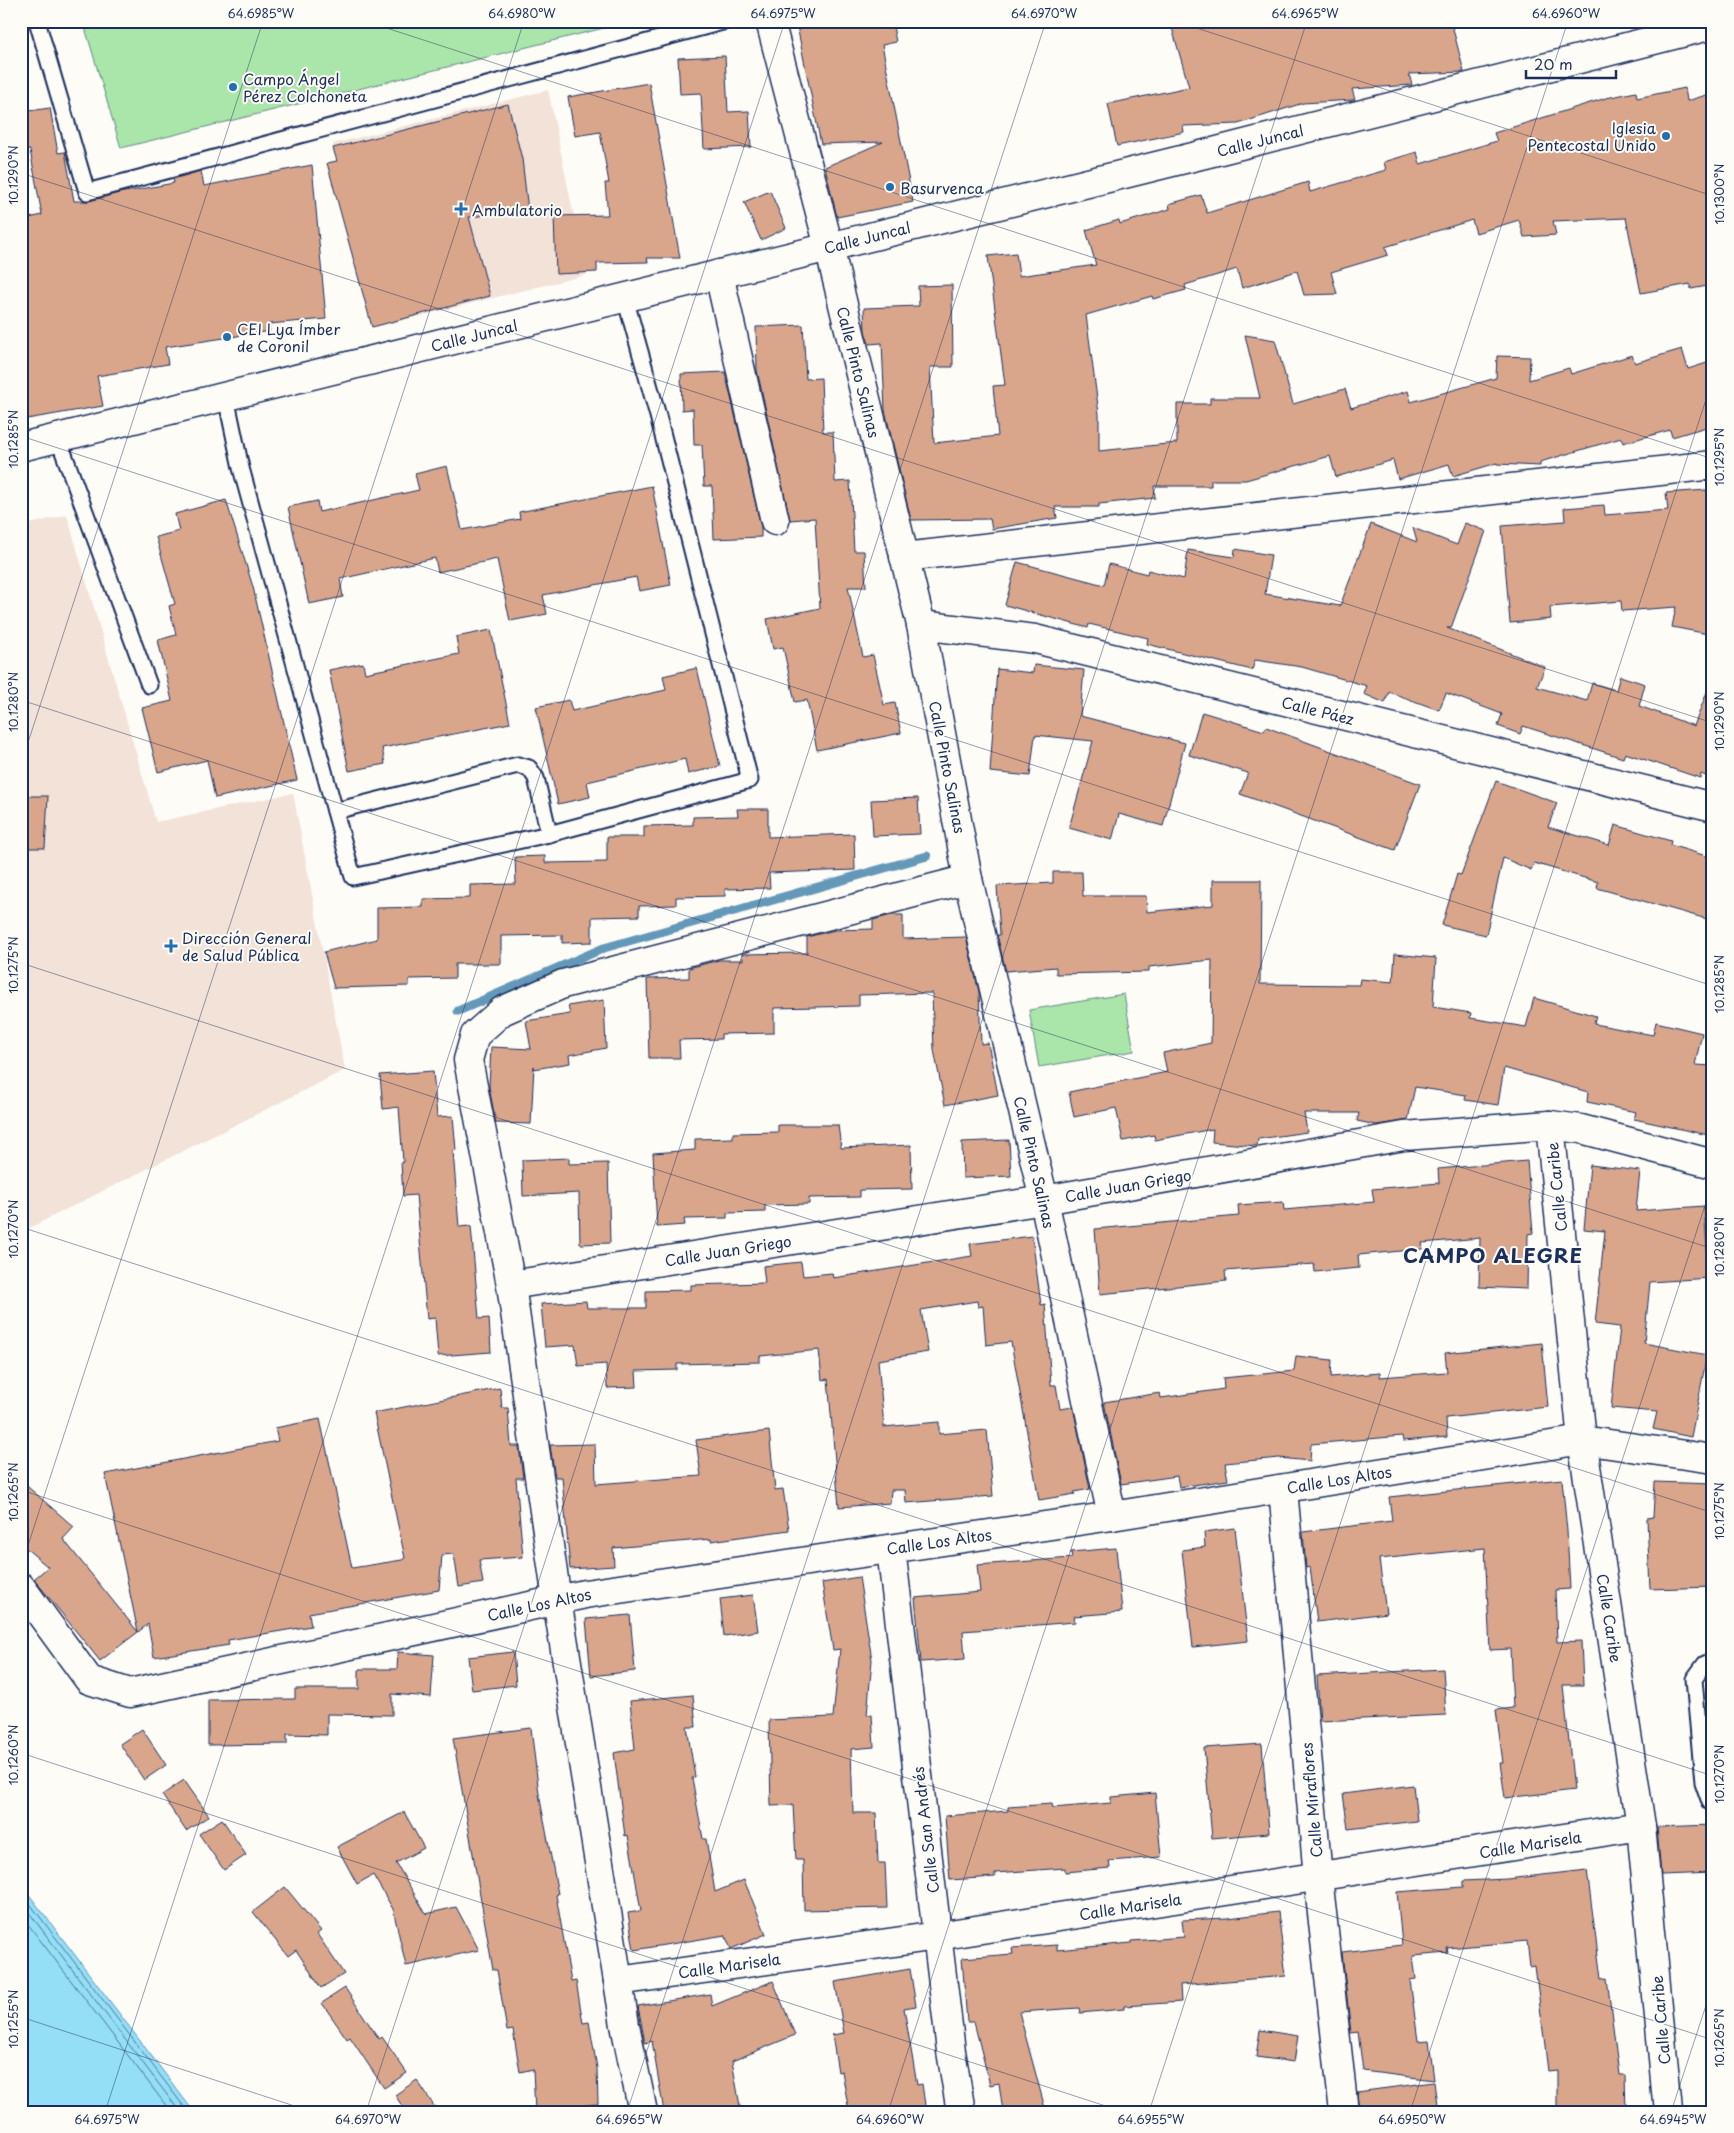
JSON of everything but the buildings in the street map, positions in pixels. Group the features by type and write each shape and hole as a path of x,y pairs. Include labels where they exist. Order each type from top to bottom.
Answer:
{"street":[{"name":"Calle Pinto Salinas","path":"770,21 829,247 921,624 968,879 1044,1200 1112,1516"},
{"name":"Calle Juncal","path":"21,447 625,298 1713,25"},
{"path":"719,274 775,521"},
{"path":"904,557 1713,465"},
{"name":"Calle Páez","path":"921,624 1035,639 1713,808"},
{"path":"643,2112 625,2026 557,1600 511,1285 468,1060 475,1035 502,1011 563,984 968,879"},
{"name":"Calle Juan Griego","path":"511,1285 1044,1200 1404,1136 1550,1125 1581,1129 1713,1164"},
{"name":"Calle Caribe","path":"1550,1125 1582,1440 1641,1826 1668,2112"},
{"name":"Calle Los Altos","path":"21,1587 88,1680 130,1693 585,1594 1112,1516 1582,1440 1713,1459"},
{"name":"Calle Miraflores","path":"1283,1488 1318,1877 1344,2112"},
{"name":"Calle San Andrés","path":"891,1549 951,2051 962,2112"},
{"name":"Calle Marisela","path":"618,1981 937,1936 1641,1826"}],"lane":[{"path":"37,21 87,192 726,21"},
{"path":"226,396 241,468 353,877 549,834 750,780 658,416 625,298"},
{"path":"58,438 149,685"},
{"path":"335,811 518,765 529,768 536,778 549,834"},
{"path":"1713,1661 1705,1664 1694,1680 1702,1782 1710,1802 1713,1803"}],"shaded area":[{"name":"Ambulatorio","path":"548,90 586,275 376,327 333,144"},
{"name":"Dirección General de Salud Pública","path":"67,515 156,822 293,793 345,1070 21,1232 21,526"}],"green space":[{"name":"Campo Ángel Pérez Colchoneta","path":"83,21 607,21 608,27 121,148"},
{"path":"1124,994 1134,1051 1039,1067 1029,1010"}],"water":[{"path":"21,1884 194,2112 21,2112"}],"waterway":[{"path":"458,1011 604,948 927,856"}],"place":[{"name":"Campo Ángel Pérez Colchoneta","path":"233,87"},
{"name":"Iglesia Pentecostal Unido","path":"1666,136"},
{"name":"Basurvenca","path":"890,187"},
{"name":"Ambulatorio","path":"461,209"},
{"name":"CEI Lya Ímber de Coronil","path":"227,337"},
{"name":"Dirección General de Salud Pública","path":"171,946"}],"district":[{"name":"CAMPO ALEGRE","path":"1493,1255"}]}
